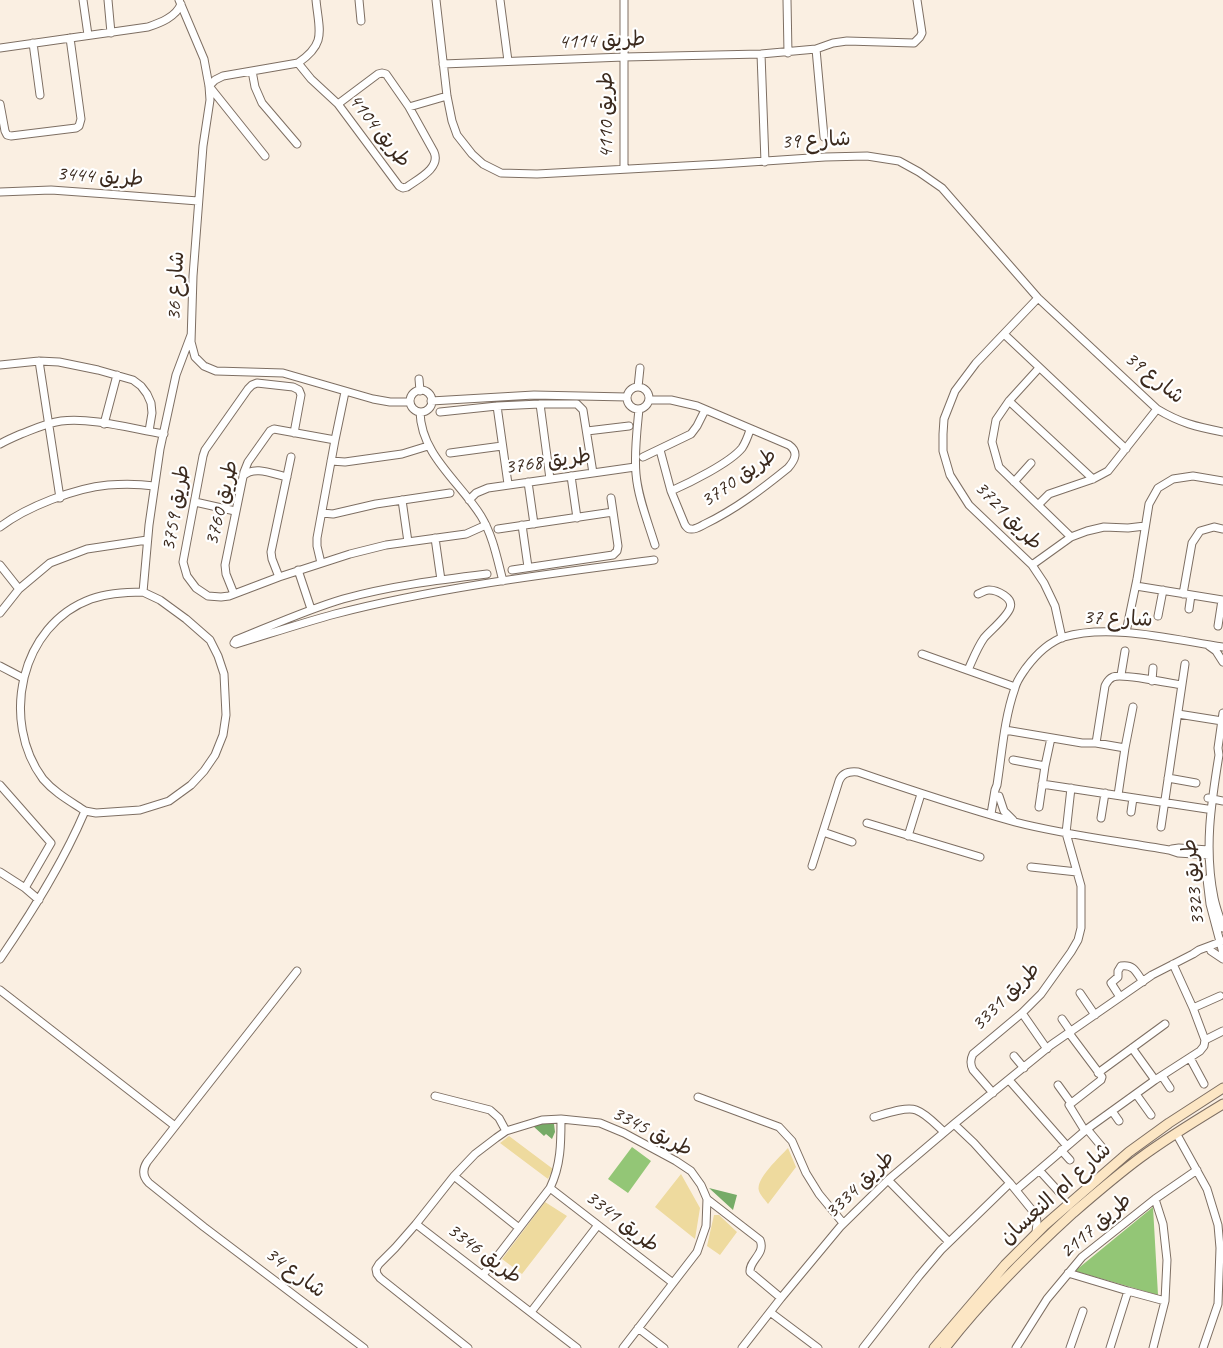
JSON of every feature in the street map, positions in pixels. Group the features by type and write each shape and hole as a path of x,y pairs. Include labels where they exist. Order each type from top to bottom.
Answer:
{"main road":[{"name":"شارع ام النعسان","path":"934,1348 1005,1265 1036,1233 1129,1152 1223,1088"},
{"path":"1186,1126 1196,1115 1223,1097"},
{"name":"شارع ام النعسان","path":"945,1348 963,1325 1014,1269 1056,1228 1138,1159 1186,1126 1223,1104"},
{"path":"952,1348 963,1325"}],"street":[{"path":"84,0 88,36"},
{"path":"108,0 111,33"},
{"path":"265,156 209,86 223,76 298,63 308,56 316,47 319,39 316,0"},
{"path":"359,0 361,21"},
{"name":"شارع 39","path":"436,0 447,96 452,121 457,135 472,154 483,164 501,173 537,174 825,157 867,156 899,161 920,172 942,188 1038,298 1157,409 1174,419 1201,428 1223,432"},
{"path":"500,0 508,61"},
{"name":"طريق 4110","path":"624,0 624,169"},
{"path":"787,0 788,53"},
{"name":"طريق 4114","path":"443,64 788,53 816,50 833,43 847,41 914,43 922,32 917,0"},
{"path":"162,22 175,14 180,2"},
{"name":"شارع 36","path":"180,2 204,59 210,100 203,146 198,201 190,335 195,357 204,366 211,369 283,373 345,392 383,401 410,402"},
{"path":"0,48 148,27 177,18 187,20"},
{"path":"0,104 5,131 11,136 76,128 79,126 81,120 70,38"},
{"path":"33,43 40,95"},
{"path":"816,50 824,137"},
{"path":"761,54 765,162"},
{"name":"طريق 4104","path":"298,63 311,79 338,104 399,186 403,188 407,188 433,168 436,161 434,152 409,107"},
{"path":"206,70 212,74 223,76"},
{"path":"252,71 255,87 262,102 297,144"},
{"path":"338,104 382,73 390,78 409,107 447,96"},
{"name":"طريق 3444","path":"0,192 52,190 198,201"},
{"name":"طريق 3721","path":"1038,298 976,363 955,391 944,419 944,451 950,475 969,505 1032,565 1044,583 1055,606 1062,638"},
{"path":"1004,334 1126,449"},
{"path":"143,592 154,486 176,375 190,335"},
{"path":"0,365 39,361 78,365 133,380 141,386 151,403 152,413 149,431"},
{"path":"39,361 60,498"},
{"path":"638,387 640,368"},
{"path":"1039,368 1009,401 996,420 992,442 999,467 1071,537"},
{"path":"104,424 117,375"},
{"path":"419,379 420,391"},
{"name":"طريق 3759","path":"294,433 301,395 300,390 293,387 262,383 252,385 248,389 205,450 184,557 184,567 187,576 196,588 208,596 221,597 234,594 298,570 386,545 466,534 486,525"},
{"path":"638,387 643,388 649,395 649,400 644,407 639,409 634,408 628,402 630,391 638,387"},
{"path":"420,391 428,394 431,401 428,409 420,412 416,412 412,408 410,402 412,394 420,391"},
{"path":"321,563 317,542 345,392"},
{"path":"431,401 534,395 628,397"},
{"name":"طريق 3770","path":"649,400 680,402 705,410 789,445 795,452 795,457 791,464 757,492 718,518 691,530 685,525 671,490 660,450"},
{"path":"1009,401 1093,479"},
{"path":"440,412 497,406 576,403 583,410 592,473"},
{"path":"540,404 550,479"},
{"path":"497,406 508,484"},
{"path":"639,409 635,467 638,488 655,545"},
{"path":"1038,505 1049,494 1108,472 1157,409"},
{"path":"643,457 688,436 693,432 705,410"},
{"path":"420,412 420,424 428,446 478,511 486,525 495,547 503,580"},
{"path":"0,444 26,432 62,421 104,424 164,434"},
{"path":"587,431 629,426"},
{"name":"طريق 3760","path":"234,594 225,568 235,511 246,465 272,430 275,429 335,440"},
{"name":"طريق 3770","path":"671,490 710,471 736,454 744,445 750,430"},
{"path":"332,461 345,462 402,454 428,446"},
{"path":"450,453 502,446"},
{"path":"279,577 271,552 291,457"},
{"path":"250,459 251,466 255,470"},
{"path":"1014,482 1030,463"},
{"name":"طريق 3768","path":"469,500 483,489 508,484 635,467"},
{"path":"243,476 247,472 255,470 287,477"},
{"path":"571,476 577,518"},
{"path":"1126,632 1136,586 1149,504 1158,488 1173,478 1193,476 1223,481"},
{"path":"528,482 534,524"},
{"path":"0,527 32,508 83,490 106,485 154,486"},
{"path":"322,513 333,514 366,506 450,493"},
{"path":"512,570 613,555 617,552 618,546 611,498"},
{"path":"402,500 408,542"},
{"path":"195,502 235,511"},
{"path":"498,529 613,512"},
{"path":"522,525 528,567"},
{"path":"1032,565 1071,537 1096,528 1145,526"},
{"path":"1183,594 1192,543 1200,531 1214,528 1223,529"},
{"path":"435,538 441,580"},
{"path":"0,613 18,590 50,563 87,549 147,540"},
{"path":"487,574 387,589 342,600 312,609 236,640 234,643 236,644 335,614 417,596 503,580 654,560"},
{"path":"0,565 18,590"},
{"path":"298,570 312,609"},
{"path":"1136,586 1223,600 1218,626"},
{"path":"968,670 983,640 1007,613 1011,605 1007,598 997,592 989,590 978,594"},
{"path":"1158,616 1163,590"},
{"path":"116,592 143,592 160,600 210,640 224,674 226,715 223,735 215,756 204,771 191,785 169,801 140,810 96,813 85,810 62,797 43,778 28,756 20,730 17,704 21,677 36,644 46,630 66,612 90,599 116,592"},
{"path":"1189,609 1191,595"},
{"name":"شارع 37","path":"994,815 995,790 1005,730 1015,687 1034,658 1046,648 1062,638 1089,632 1126,632 1223,647"},
{"path":"1206,644 1216,651 1223,662"},
{"path":"1122,675 1125,651"},
{"path":"922,654 1015,687"},
{"path":"1160,827 1185,664"},
{"path":"0,666 21,677"},
{"path":"1152,681 1153,668"},
{"path":"1096,744 1106,682 1111,677 1122,675 1181,686"},
{"path":"1118,795 1124,748 1133,708"},
{"path":"1178,714 1222,717"},
{"name":"طريق 3323","path":"1207,852 1210,796 1222,717"},
{"path":"1005,730 1124,748"},
{"path":"1039,807 1051,738"},
{"path":"1013,760 1045,766"},
{"path":"812,866 840,777 847,772 858,772 920,794 1016,822 1066,833 1169,850 1179,848 1207,852"},
{"path":"1168,778 1196,783"},
{"path":"1042,784 1206,809"},
{"path":"0,785 51,843 25,888"},
{"name":"شارع 37","path":"994,815 999,796 997,785"},
{"path":"1066,833 1071,788"},
{"path":"1102,818 1105,793"},
{"path":"908,836 920,794"},
{"path":"999,796 1004,811 1016,822"},
{"path":"1210,796 1223,796"},
{"path":"1210,796 1223,800"},
{"name":"طريق 3323","path":"1210,796 1206,809 1209,896 1220,930 1222,946"},
{"path":"1131,812 1134,798"},
{"path":"0,959 39,900 77,831 85,810"},
{"path":"867,823 980,857"},
{"path":"822,832 852,842"},
{"name":"طريق 3331","path":"993,1093 973,1070 971,1058 976,1051 1022,1013 1041,994 1078,940 1082,915 1081,886 1066,833"},
{"path":"1031,868 1077,872"},
{"path":"0,872 25,888 39,900"},
{"path":"1220,930 1209,948 1223,959"},
{"name":"طريق 3334","path":"742,1348 844,1223 888,1180 944,1132 1047,1049 1120,997 1173,964 1193,954 1198,954 1209,948 1222,946"},
{"path":"1016,1190 1086,1130 1155,1080 1200,1051 1204,1046 1205,1040 1193,1008 1173,964"},
{"path":"1120,997 1111,983 1118,977 1120,966 1128,965 1132,967 1143,982"},
{"path":"0,990 175,1126 296,971"},
{"path":"1080,993 1096,1015"},
{"path":"1193,1008 1220,996"},
{"path":"1022,1013 1047,1049"},
{"path":"1062,1019 1102,1077 1101,1080 1070,1103"},
{"path":"1098,1072 1165,1024"},
{"path":"1205,1040 1223,1031"},
{"path":"1132,1048 1155,1080"},
{"path":"1014,1056 1024,1068"},
{"path":"1190,1058 1204,1084"},
{"path":"1162,1076 1170,1088"},
{"path":"1009,1080 1064,1148 1070,1160"},
{"path":"1058,1085 1070,1103 1070,1108 1086,1130 1106,1152"},
{"path":"1136,1094 1151,1115"},
{"path":"435,1096 490,1110 499,1118 506,1131"},
{"path":"698,1097 779,1127 792,1141 806,1173 819,1194 844,1223"},
{"path":"874,1117 908,1109 916,1110 944,1132"},
{"path":"1112,1111 1119,1121"},
{"path":"483,1275 550,1188 560,1162 561,1118"},
{"name":"طريق 3345","path":"468,1348 385,1282 377,1274 376,1269 416,1224 454,1176 475,1154 506,1131 542,1120 561,1118 600,1123 645,1144 691,1172 701,1185 707,1199"},
{"path":"954,1124 974,1143 1036,1214 1036,1233"},
{"name":"شارع 34","path":"175,1126 145,1166 143,1170 144,1176 204,1227 364,1348"},
{"path":"1176,1133 1207,1189 1221,1225 1220,1305 1203,1348"},
{"path":"1039,1170 1059,1192"},
{"name":"طريق 2117","path":"1016,1348 1047,1299 1082,1257 1155,1199 1197,1170"},
{"path":"454,1176 519,1228"},
{"path":"888,1180 949,1242"},
{"path":"863,1348 922,1272 949,1242 1010,1183"},
{"name":"طريق 3341","path":"550,1188 673,1283"},
{"path":"623,1348 697,1252 706,1226 707,1199"},
{"path":"707,1199 760,1240 761,1249 750,1267 750,1272 781,1298"},
{"path":"1153,1348 1165,1301 1167,1260 1163,1224 1155,1199"},
{"path":"1036,1214 1052,1219"},
{"name":"طريق 3346","path":"416,1224 577,1348"},
{"name":"طريق 3346","path":"531,1312 598,1225"},
{"path":"1068,1273 1165,1301"},
{"path":"1110,1348 1128,1291"},
{"path":"1070,1348 1082,1311"},
{"path":"770,1312 818,1348"},
{"path":"638,1328 664,1348"}],"green space":[{"path":"543,1121 554,1124 555,1132 552,1139 546,1134 544,1136 533,1126"},
{"path":"632,1147 651,1161 628,1193 608,1179"},
{"path":"709,1188 737,1195 733,1210"},
{"path":"1153,1207 1158,1295 1075,1271"}],"sand":[{"path":"509,1136 553,1169 548,1179 500,1143"},
{"path":"788,1148 796,1167 768,1204 759,1191 761,1180 769,1168"},
{"path":"681,1174 700,1208 695,1239 655,1207"},
{"path":"545,1202 567,1216 522,1274 502,1259"},
{"path":"714,1215 719,1215 737,1232 720,1255 707,1246"}]}
